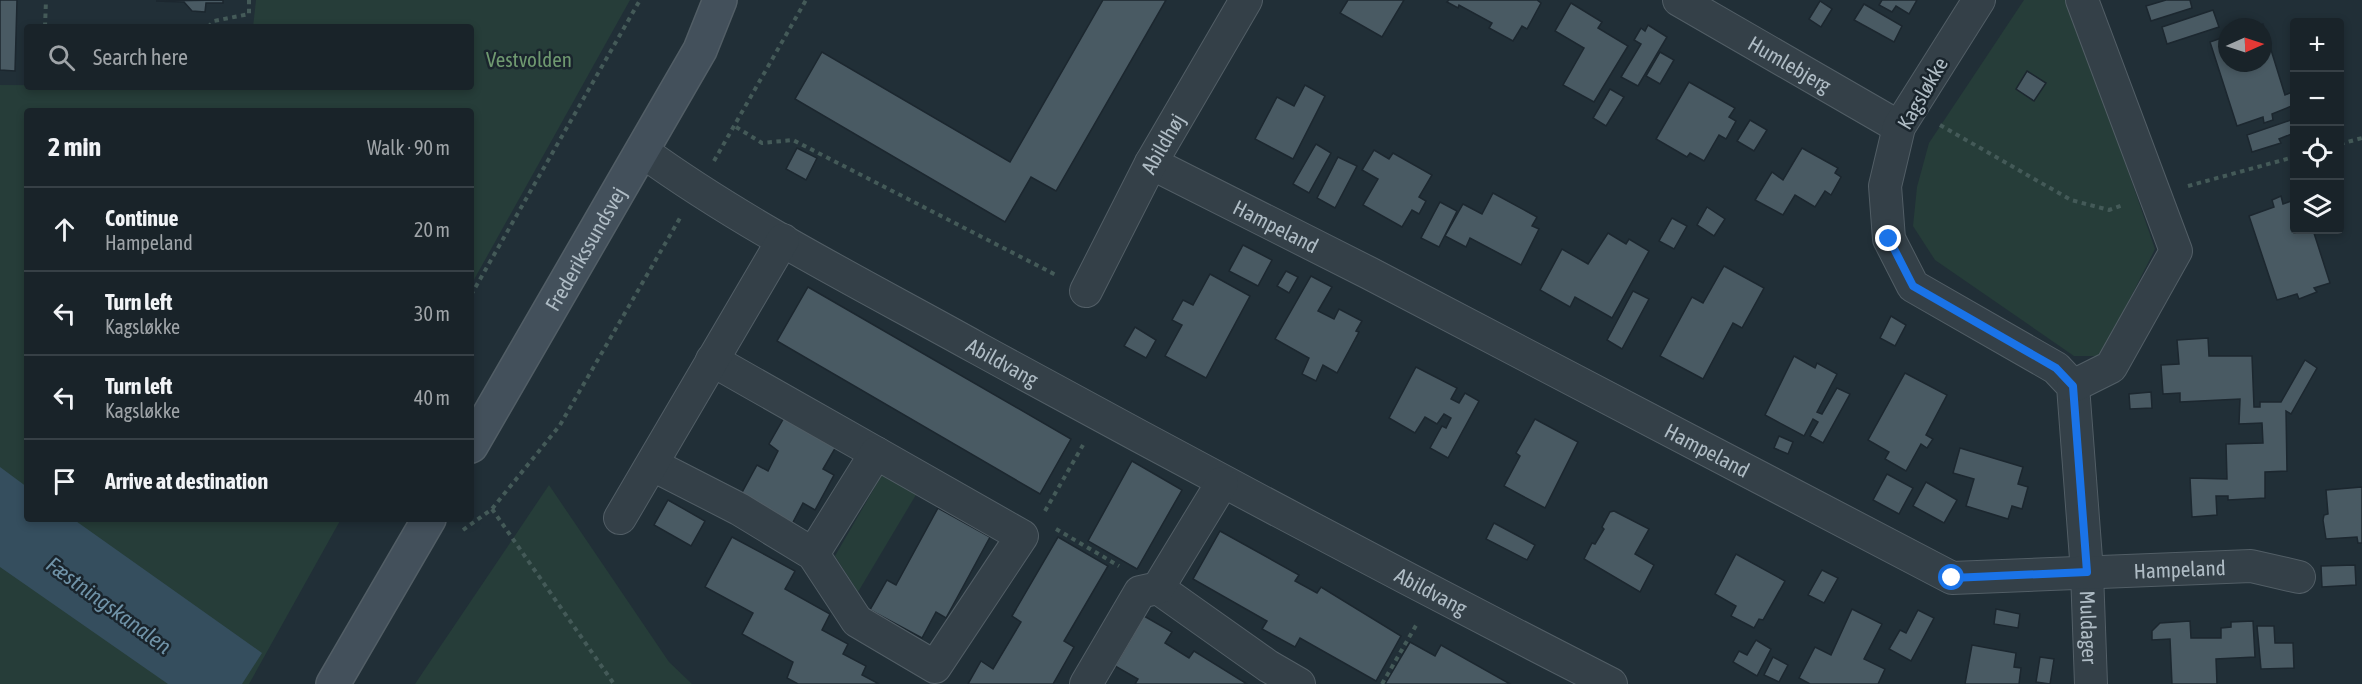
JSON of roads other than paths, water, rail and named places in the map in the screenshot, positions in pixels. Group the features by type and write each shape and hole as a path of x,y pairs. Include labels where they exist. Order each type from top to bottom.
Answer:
{"main road":[{"name":"Frederikssundsvej","path":"474,441 700,51 720,0"},
{"name":"Frederikssundsvej","path":"700,51 746,0"},
{"path":"333,684 443,527"}],"street":[{"name":"Abildhøj","path":"1086,291 1151,164 1246,0"},
{"name":"Humlebjerg","path":"1679,0 1905,118"},
{"name":"Kagsløkke","path":"1978,0 1905,118 1885,186 1889,239 1913,286 2056,368 2073,386"},
{"path":"2082,0 2176,251 2111,367 2073,386 2087,572"},
{"name":"Abildvang","path":"642,151 696,190 1100,416 1222,483 1611,684"},
{"name":"Hampeland","path":"1151,164 1369,273 1952,578 2251,566 2299,577"},
{"path":"620,518 783,240"},
{"path":"653,465 739,508 813,554 857,621 934,667 1022,536 712,360"},
{"path":"813,554 876,453"},
{"path":"1086,684 1140,592 1158,588 1222,483"},
{"name":"Muldager","path":"2087,572 2091,684"},
{"path":"1158,588 1268,666 1299,684"}],"water":[{"name":"Fæstningskanalen","path":"0,467 24,485 24,522 77,522 262,653 242,684 168,684 0,567"}],"park label":[{"name":"Vestvolden","path":"529,59"}]}
